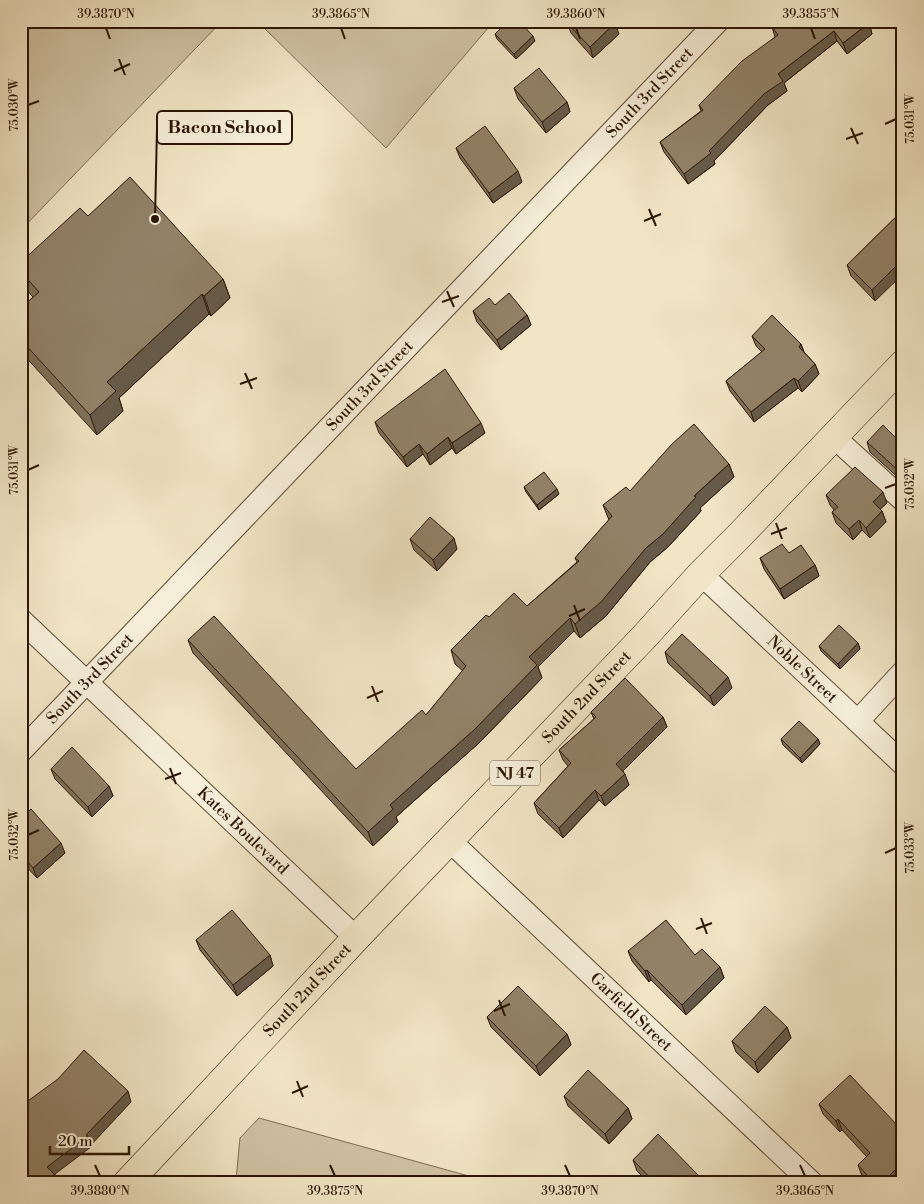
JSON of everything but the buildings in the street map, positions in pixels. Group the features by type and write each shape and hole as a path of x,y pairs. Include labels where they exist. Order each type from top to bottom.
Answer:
{"main road":[{"name":"South 2nd Street","path":"127,1183 356,938 903,364"}],"street":[{"name":"South 3rd Street","path":"21,751 718,21"},
{"path":"834,437 903,500"},
{"name":"Noble Street","path":"701,574 903,764"},
{"name":"Kates Boulevard","path":"21,620 356,938"},
{"path":"858,721 903,672"},
{"name":"Garfield Street","path":"450,841 812,1183"}],"shaded area":[{"path":"21,21 222,21 21,230"},
{"path":"257,21 494,21 386,148"},
{"path":"259,1118 494,1183 240,1183 236,1180 240,1138"}],"place":[{"name":"Bacon School","path":"155,219"}]}
